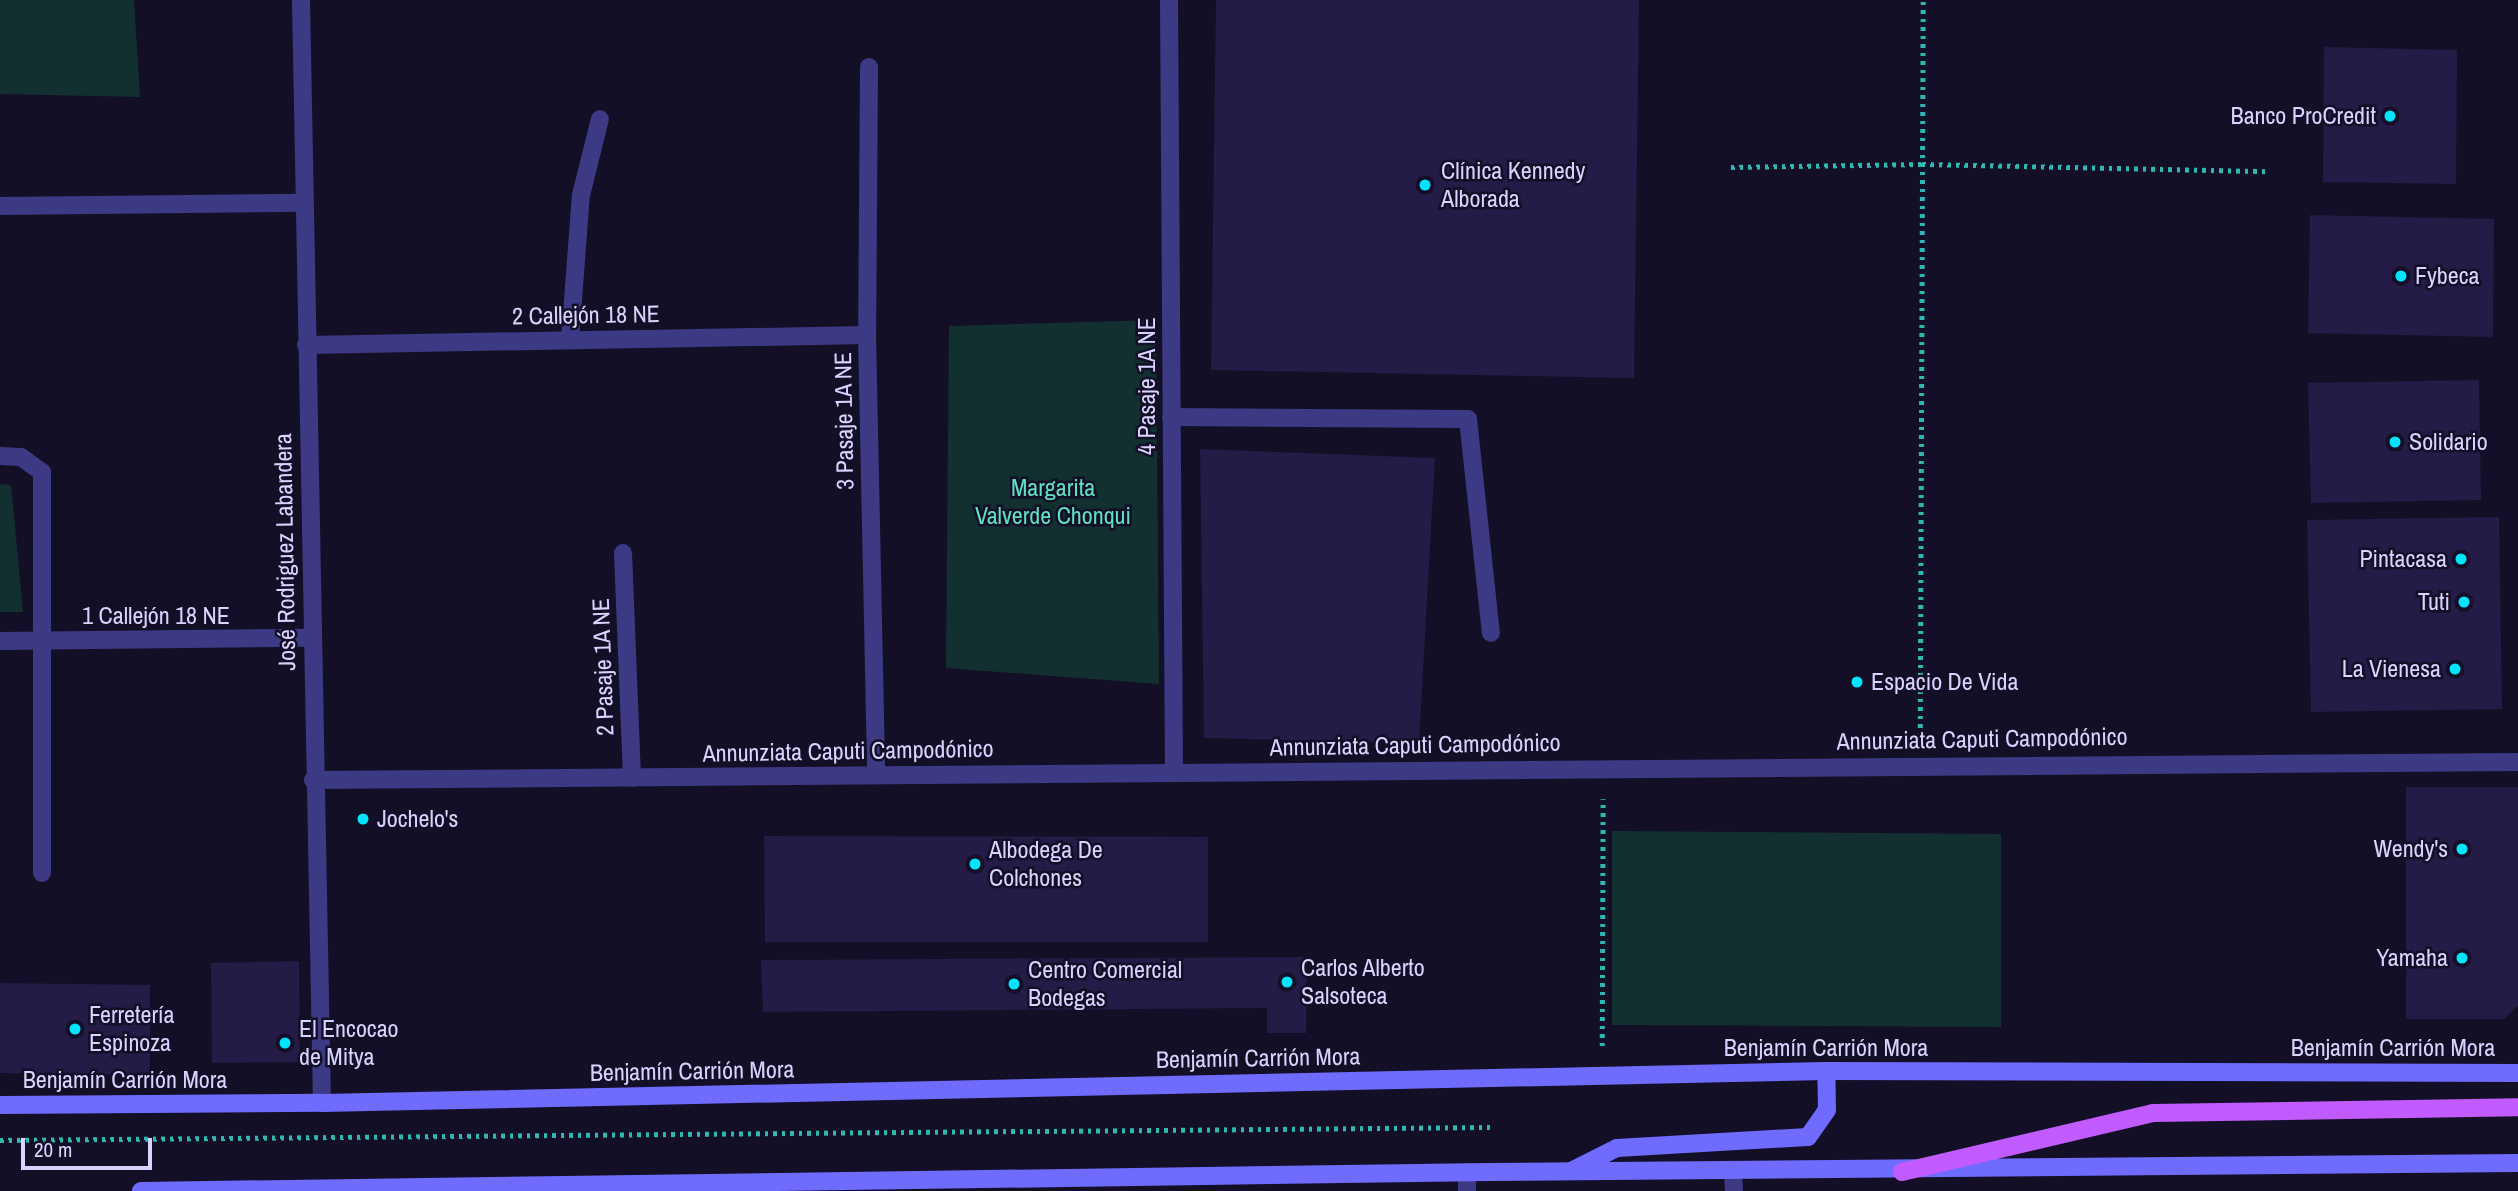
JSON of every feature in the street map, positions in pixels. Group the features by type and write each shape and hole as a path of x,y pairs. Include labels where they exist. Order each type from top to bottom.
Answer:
{"main road":[{"name":"Benjamín Carrión Mora","path":"0,1105 322,1103 1826,1071 2518,1073"},
{"path":"1570,1172 1617,1147 1808,1136 1827,1110 1826,1071"},
{"path":"1902,1172 2153,1114 2518,1107"},
{"path":"141,1191 848,1185 1467,1172 1902,1172 2518,1163"}],"street":[{"name":"José Rodriguez Labandera","path":"300,0 313,780 322,1103"},
{"name":"4 Pasaje 1A NE","path":"1169,0 1174,772"},
{"name":"3 Pasaje 1A NE","path":"869,67 867,335 876,775"},
{"path":"570,340 581,195 600,119"},
{"path":"0,206 304,203"},
{"name":"2 Callejón 18 NE","path":"306,345 867,335"},
{"path":"1171,417 1468,419 1491,633"},
{"path":"0,456 21,457 42,472 46,640 42,873"},
{"name":"2 Pasaje 1A NE","path":"623,553 632,778"},
{"name":"1 Callejón 18 NE","path":"0,641 311,638"},
{"name":"Annunziata Caputi Campodónico","path":"313,780 2518,762"},
{"path":"1467,1172 1467,1191"},
{"path":"1733,1172 1734,1191"}],"path":[{"path":"1920,765 1923,0"},
{"path":"1731,167 1922,164 2270,171"},
{"path":"1602,1075 1604,768"},
{"path":"0,1140 1490,1127"}],"green space":[{"path":"0,0 134,0 140,97 0,94"},
{"name":"Margarita Valverde Chonqui","path":"1156,320 1159,684 946,668 949,326"},
{"path":"0,484 11,485 23,612 0,612"},
{"path":"1612,831 2001,834 2001,1027 1612,1025"}],"building":[{"name":"Clínica Kennedy Alborada","path":"1216,0 1639,0 1634,378 1211,370"},
{"name":"Banco ProCredit","path":"2324,47 2457,50 2456,184 2323,182"},
{"name":"Fybeca","path":"2310,215 2494,219 2493,337 2308,333"},
{"name":"Solidario","path":"2479,380 2481,500 2311,503 2308,383"},
{"path":"1200,449 1435,458 1419,743 1204,738"},
{"path":"2499,517 2502,709 2311,712 2307,520"},
{"path":"2406,787 2518,787 2518,1006 2504,1019 2406,1019"},
{"path":"764,836 1208,837 1208,942 765,942"},
{"name":"Centro Comercial Bodegas","path":"1307,957 1306,1033 1267,1033 1267,1008 763,1012 761,960"},
{"path":"299,961 300,1062 212,1063 211,963"},
{"name":"Ferretería Espinoza","path":"0,983 150,985 150,1075 0,1073"}],"place":[{"name":"Banco ProCredit","path":"2390,116"},
{"name":"Clínica Kennedy Alborada","path":"1425,185"},
{"name":"Fybeca","path":"2401,276"},
{"name":"Solidario","path":"2395,442"},
{"name":"Pintacasa","path":"2461,559"},
{"name":"Tuti","path":"2464,602"},
{"name":"La Vienesa","path":"2455,669"},
{"name":"Espacio De Vida","path":"1857,682"},
{"name":"Jochelo's","path":"363,819"},
{"name":"Wendy's","path":"2462,849"},
{"name":"Albodega De Colchones","path":"975,864"},
{"name":"Yamaha","path":"2462,958"},
{"name":"Carlos Alberto Salsoteca","path":"1287,982"},
{"name":"Centro Comercial Bodegas","path":"1014,984"},
{"name":"Ferretería Espinoza","path":"75,1029"},
{"name":"El Encocao de Mitya","path":"285,1043"}]}
